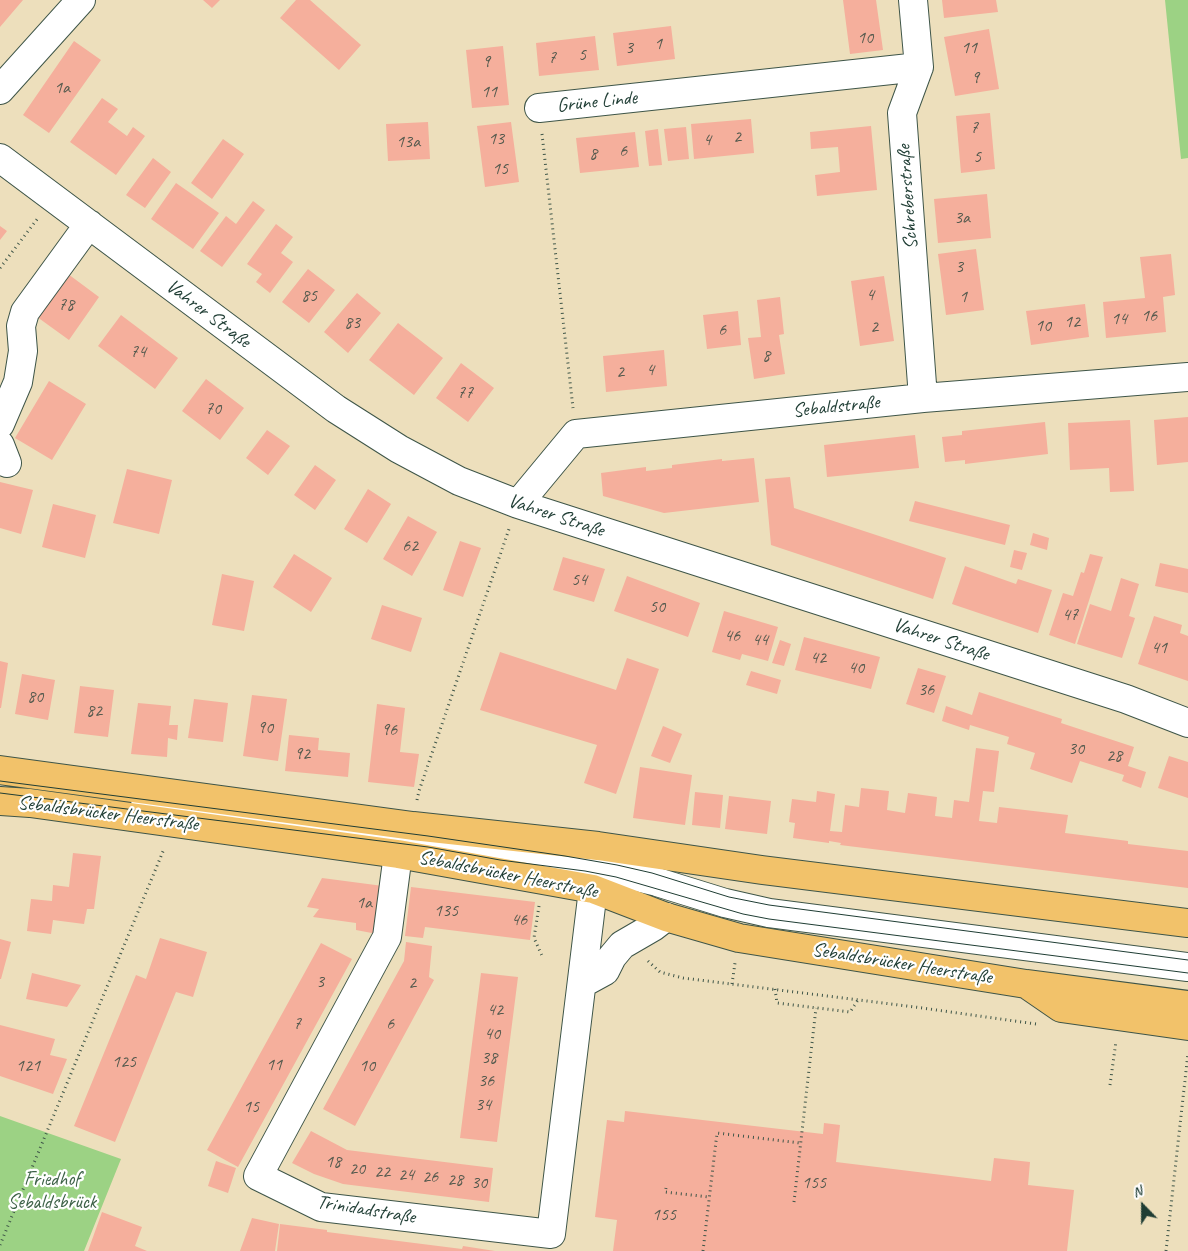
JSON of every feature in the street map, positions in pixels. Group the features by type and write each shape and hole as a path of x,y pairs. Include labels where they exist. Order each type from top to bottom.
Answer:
{"main road":[{"name":"Sebaldsbrücker Heerstraße","path":"0,770 413,826 595,867 666,917 739,938 1026,984 1188,1005"},
{"name":"Sebaldsbrücker Heerstraße","path":"0,801 30,803 175,822 398,854 595,867 762,870 1188,923"},
{"path":"1026,984 1061,1008 1188,1026"}],"street":[{"path":"0,90 82,0"},
{"name":"Schreberstraße","path":"913,0 919,67 902,113 923,398"},
{"name":"Grüne Linde","path":"539,108 919,67"},
{"name":"Vahrer Straße","path":"0,158 336,409 399,449 459,480 518,504 1126,699 1188,723"},
{"path":"0,424 18,382 23,351 21,326 25,312 90,224"},
{"name":"Sebaldstraße","path":"576,434 923,398 1188,377"},
{"path":"518,504 576,434"},
{"path":"0,787 402,838 595,867 657,882 725,903 769,913 1188,967"},
{"name":"Trinidadstraße","path":"398,854 387,937 258,1176 321,1207 551,1234 583,983 595,867"},
{"path":"595,867 657,882"},
{"path":"583,983 605,972 612,957 622,945 654,927 666,917"}],"path":[{"name":"Grüne Linde","path":"539,108 576,434"},
{"path":"0,268 55,198"},
{"path":"413,826 419,791 518,504"},
{"path":"0,1246 175,822"},
{"path":"540,900 534,938 543,958"},
{"path":"628,942 660,972 683,978 1040,1025"},
{"path":"775,990 777,1003 816,1008 850,1012 858,1000"},
{"path":"794,1202 816,1008"},
{"path":"1110,1085 1115,1046"},
{"path":"1166,1251 1188,1049"},
{"path":"703,1251 716,1134 800,1143"},
{"path":"666,1188 665,1192 709,1197"}],"green space":[{"path":"1165,0 1188,0 1188,158 1181,159"},
{"name":"Friedhof Sebaldsbrück","path":"0,1116 121,1159 84,1251 0,1251"}],"building":[{"path":"0,0 23,0 0,27"},
{"path":"203,0 220,0 212,8"},
{"path":"296,0 310,0 361,45 339,70 280,18"},
{"path":"843,0 876,0 883,50 850,54"},
{"path":"942,0 996,0 998,12 944,18"},
{"path":"671,26 675,59 617,66 613,33"},
{"path":"989,29 999,89 955,96 944,37"},
{"path":"595,36 599,70 539,76 536,43"},
{"path":"74,41 101,60 49,133 23,115"},
{"path":"503,46 509,105 472,108 466,50"},
{"path":"102,98 118,109 108,122 127,136 133,127 145,136 116,175 70,142"},
{"path":"990,113 995,169 961,173 956,116"},
{"path":"751,119 754,153 694,159 691,124"},
{"path":"428,122 430,159 388,161 386,124"},
{"path":"511,122 519,182 485,187 477,126"},
{"path":"871,126 877,190 817,196 815,175 840,172 838,147 811,149 810,132"},
{"path":"686,127 689,159 668,161 664,129"},
{"path":"658,129 662,165 649,166 645,131"},
{"path":"635,132 639,167 580,173 576,138"},
{"path":"223,139 244,154 212,199 191,183"},
{"path":"153,158 171,172 145,208 126,195"},
{"path":"176,183 219,213 193,249 151,219"},
{"path":"987,194 991,238 938,243 934,199"},
{"path":"253,201 265,210 222,267 200,251 226,216 236,224"},
{"path":"276,224 293,237 281,253 293,262 270,293 256,282 262,274 247,264"},
{"path":"0,226 7,231 0,240"},
{"path":"976,249 984,310 946,315 938,254"},
{"path":"1171,254 1175,295 1163,297 1166,332 1106,338 1103,302 1145,298 1140,257"},
{"path":"308,269 335,290 309,323 282,302"},
{"path":"64,271 99,297 69,340 33,314"},
{"path":"884,276 894,341 860,346 851,281"},
{"path":"357,293 381,313 348,353 324,332"},
{"path":"780,297 784,334 779,335 785,374 754,379 748,338 761,337 757,300"},
{"path":"1085,304 1089,337 1031,345 1026,311"},
{"path":"738,311 741,345 707,349 703,315"},
{"path":"121,315 178,358 155,389 98,346"},
{"path":"398,323 443,358 414,395 369,360"},
{"path":"664,350 667,386 606,392 603,356"},
{"path":"461,363 494,388 468,422 436,398"},
{"path":"206,379 244,408 220,440 182,411"},
{"path":"49,381 86,404 52,460 15,438"},
{"path":"1188,417 1188,462 1157,465 1154,420"},
{"path":"1130,420 1134,491 1110,492 1109,468 1070,470 1068,423"},
{"path":"1045,422 1048,454 965,464 965,460 945,462 942,437 962,435 962,431"},
{"path":"267,430 290,446 268,475 246,458"},
{"path":"915,435 919,468 827,477 824,445"},
{"path":"754,458 759,502 664,513 603,496 601,473 646,467 646,471 672,468 672,465 722,459 722,461"},
{"path":"315,465 336,480 315,510 294,495"},
{"path":"127,469 172,480 159,534 113,523"},
{"path":"790,477 794,508 946,558 933,599 771,545 765,479"},
{"path":"0,482 33,490 21,534 0,528"},
{"path":"368,489 391,504 367,543 344,529"},
{"path":"915,501 1010,525 1005,545 909,521"},
{"path":"53,504 96,515 85,558 42,547"},
{"path":"408,516 437,532 412,576 383,559"},
{"path":"1033,533 1049,538 1047,550 1030,545"},
{"path":"460,541 481,548 463,597 443,590"},
{"path":"1014,550 1027,553 1022,570 1010,567"},
{"path":"294,554 332,578 311,612 273,587"},
{"path":"1090,554 1103,557 1075,644 1049,635 1063,593 1073,596 1081,572 1084,573"},
{"path":"563,557 605,569 594,602 553,590"},
{"path":"1160,563 1188,569 1188,593 1155,586"},
{"path":"965,566 1016,584 1018,579 1052,590 1038,633 952,604"},
{"path":"222,574 254,581 244,631 212,625"},
{"path":"627,576 700,603 688,637 614,611"},
{"path":"1121,578 1139,584 1129,616 1135,618 1122,658 1077,644 1090,604 1111,611"},
{"path":"382,605 422,618 411,652 371,639"},
{"path":"724,611 778,627 768,661 742,654 740,660 712,652"},
{"path":"1154,616 1182,625 1180,633 1188,636 1188,681 1138,664"},
{"path":"804,637 880,657 871,689 795,670"},
{"path":"780,640 791,644 784,666 772,663"},
{"path":"500,652 616,690 627,658 659,669 616,794 584,783 597,745 480,710"},
{"path":"0,661 8,663 1,708 0,708"},
{"path":"918,668 946,676 934,713 906,704"},
{"path":"751,671 781,680 777,694 746,685"},
{"path":"22,674 55,680 48,720 15,714"},
{"path":"80,686 114,690 108,737 74,733"},
{"path":"979,692 1062,719 1061,723 1134,747 1128,766 1146,772 1141,788 1122,781 1124,775 1080,761 1072,783 1030,769 1035,753 1007,744 1009,737 970,725 969,730 942,721 946,706 972,715"},
{"path":"252,695 287,699 278,761 243,756"},
{"path":"194,699 228,703 223,742 188,738"},
{"path":"138,703 171,706 169,725 178,725 177,740 168,738 167,757 131,754"},
{"path":"377,704 405,708 400,752 419,754 414,787 368,782"},
{"path":"663,726 682,734 670,763 651,756"},
{"path":"289,735 319,738 318,750 350,753 348,777 285,771"},
{"path":"976,748 999,751 994,792 983,791 979,821 997,823 999,807 1068,815 1065,833 1128,841 1128,844 1188,851 1188,888 840,845 841,843 829,841 829,843 793,838 795,823 789,822 792,799 816,802 817,791 835,794 830,831 842,832 845,805 859,807 861,788 889,791 887,810 905,813 908,793 937,797 935,816 952,818 954,800 969,802"},
{"path":"1169,756 1188,762 1188,798 1158,788"},
{"path":"640,767 692,775 685,825 633,818"},
{"path":"695,792 723,795 720,828 692,825"},
{"path":"729,796 771,801 767,834 725,829"},
{"path":"73,853 101,856 94,909 87,909 84,924 53,920 51,934 27,931 31,899 52,901 53,885 69,887"},
{"path":"322,878 383,886 377,934 356,930 356,923 313,917 319,909 307,907"},
{"path":"411,887 535,902 530,940 425,927 423,938 405,936"},
{"path":"160,938 207,952 193,997 176,992 115,1142 74,1126 136,975 146,979"},
{"path":"0,939 11,942 1,979 0,979"},
{"path":"406,942 432,946 429,977 434,980 355,1126 323,1109 404,961"},
{"path":"321,943 352,959 238,1167 207,1150"},
{"path":"32,973 81,985 67,1007 26,999"},
{"path":"481,973 518,977 497,1142 460,1138"},
{"path":"0,1025 55,1039 50,1055 67,1059 53,1094 0,1076"},
{"path":"625,1111 823,1134 824,1123 840,1125 836,1162 991,1181 994,1158 1030,1162 1028,1185 1074,1190 1067,1251 613,1251 617,1220 595,1217 607,1120 624,1122"},
{"path":"311,1131 347,1150 493,1168 489,1202 343,1184 314,1174 292,1163"},
{"path":"216,1161 236,1168 228,1193 208,1186"},
{"path":"102,1212 142,1227 135,1246 147,1251 88,1251"},
{"path":"252,1218 279,1224 275,1251 240,1251"},
{"path":"280,1224 327,1230 327,1232 462,1249 463,1246 495,1251 277,1251"}],"tram line":[{"path":"0,781 428,836 565,856 652,873 729,897 769,905 1188,960"},
{"path":"0,793 428,847 616,877 743,914 769,919 1188,973"}]}
